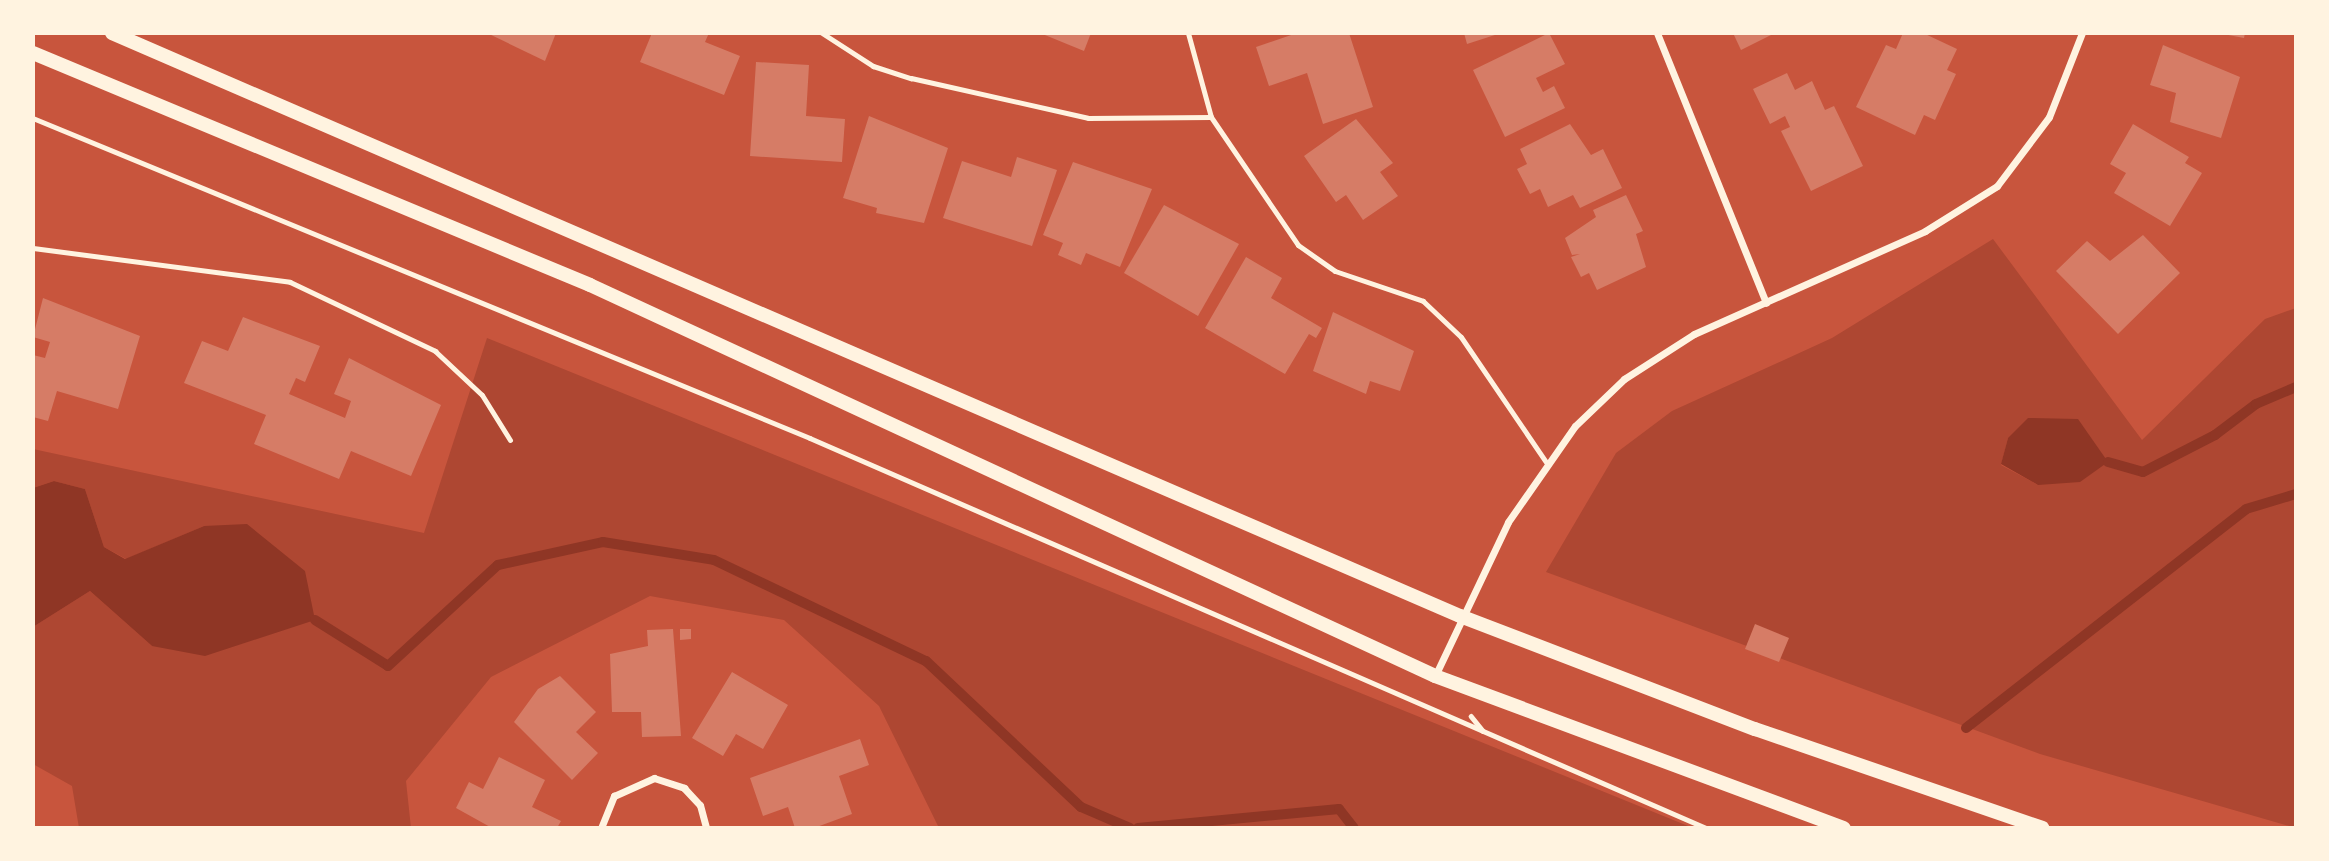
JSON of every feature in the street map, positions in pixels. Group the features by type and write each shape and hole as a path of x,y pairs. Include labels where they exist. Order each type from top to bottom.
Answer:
{"main road":[{"path":"112,33 1460,616 1755,729 2042,828"},
{"path":"33,53 590,285 1435,676 1844,828"}],"street":[{"path":"1657,33 1766,303"},
{"path":"1435,676 1460,616 1546,463 1624,379 1694,334 1925,231 1997,186 2049,117 2081,33"},
{"path":"601,828 614,796 654,778 684,788 700,805 706,828"}],"lane":[{"path":"822,33 873,66 911,78 1088,118 1211,117"},
{"path":"1188,33 1211,117 1298,245 1335,271 1423,302 1461,337 1546,463"},
{"path":"33,248 290,282 435,351 482,395 510,440"}],"path":[{"path":"33,118 822,443 1706,828"}],"shaded area":[{"path":"1993,239 2142,440 2265,319 2296,308 2296,828 2040,754 1546,572 1616,453 1672,411 1832,338","holes":["2008,438 2038,485 2001,465"]},
{"path":"487,338 1693,828 939,828 879,706 784,620 650,596 491,677 406,781 411,828 79,828 72,786 33,764 33,627 90,591 152,646 204,526 126,559 104,547 85,489 54,481 33,488 33,449 424,533"},
{"path":"2028,418 2078,419 2108,462 2080,482 2038,485 2001,464 2008,438"},
{"path":"54,481 85,489 104,547 125,559 204,526 247,524 305,571 315,620 205,656 152,646 90,591 33,627 33,488"}],"building":[{"path":"487,33 556,33 545,61"},
{"path":"652,33 709,33 705,42 740,56 724,95 640,62"},
{"path":"1040,33 1091,33 1084,51"},
{"path":"1297,33 1349,33 1373,107 1323,124 1307,73 1269,86 1256,47"},
{"path":"1464,33 1498,33 1498,34 1467,44"},
{"path":"1549,33 1565,64 1536,78 1543,92 1554,86 1565,108 1505,137 1473,70"},
{"path":"1733,33 1775,33 1741,50"},
{"path":"1903,33 1923,33 1957,49 1947,70 1956,74 1935,120 1924,115 1915,135 1856,107 1886,45 1896,49"},
{"path":"2218,33 2245,33 2244,38"},
{"path":"2163,45 2240,77 2221,138 2170,122 2176,93 2150,85"},
{"path":"756,62 809,65 806,116 845,119 842,162 750,156"},
{"path":"1787,73 1795,90 1812,81 1825,110 1834,106 1863,166 1811,191 1781,131 1790,127 1785,116 1770,124 1753,89"},
{"path":"869,116 948,148 924,223 876,213 877,208 843,198"},
{"path":"1356,119 1393,163 1380,172 1398,196 1363,220 1346,195 1336,202 1304,156"},
{"path":"1570,124 1591,155 1603,149 1622,188 1580,208 1573,195 1548,207 1540,189 1530,194 1517,169 1527,164 1520,149"},
{"path":"2133,124 2189,157 2185,163 2202,173 2170,226 2114,193 2126,173 2110,164"},
{"path":"1017,157 1057,170 1032,246 943,218 962,161 1011,177"},
{"path":"1073,162 1152,189 1120,267 1086,253 1081,265 1058,255 1063,243 1043,235"},
{"path":"1626,195 1643,231 1636,234 1646,267 1597,290 1589,273 1581,277 1571,257 1580,254 1572,255 1565,238 1596,217 1593,210"},
{"path":"1164,205 1239,244 1198,316 1124,273"},
{"path":"2143,235 2180,273 2118,334 2056,271 2087,241 2110,261"},
{"path":"1246,257 1282,278 1271,298 1322,328 1316,338 1309,334 1285,374 1205,328"},
{"path":"43,298 140,336 118,409 57,391 48,421 33,417 33,355 45,358 50,342 33,337"},
{"path":"1333,312 1414,351 1400,391 1370,381 1366,394 1313,371"},
{"path":"243,317 320,346 305,382 296,378 289,394 345,418 351,401 334,394 349,358 441,405 411,476 351,451 339,479 254,444 266,415 184,383 202,341 228,351"},
{"path":"1755,624 1789,638 1779,662 1745,649"},
{"path":"673,629 681,736 642,737 641,712 612,712 610,654 648,646 647,630"},
{"path":"680,629 691,629 691,639 680,640"},
{"path":"732,672 788,705 763,749 736,734 723,756 692,738"},
{"path":"560,676 596,712 576,732 598,753 572,780 514,722 538,689"},
{"path":"860,739 869,765 839,776 852,814 814,828 795,828 788,807 763,816 750,778"},
{"path":"499,757 545,780 532,807 561,821 557,828 492,828 456,808 469,782 483,789"}],"waterway":[{"path":"2108,462 2143,472 2215,435 2256,404 2296,387"},
{"path":"1966,728 2246,509 2296,494"},
{"path":"315,620 388,666 498,565 603,542 714,560 926,661 1081,807 1130,828"},
{"path":"1138,828 1339,809 1354,828"}]}
